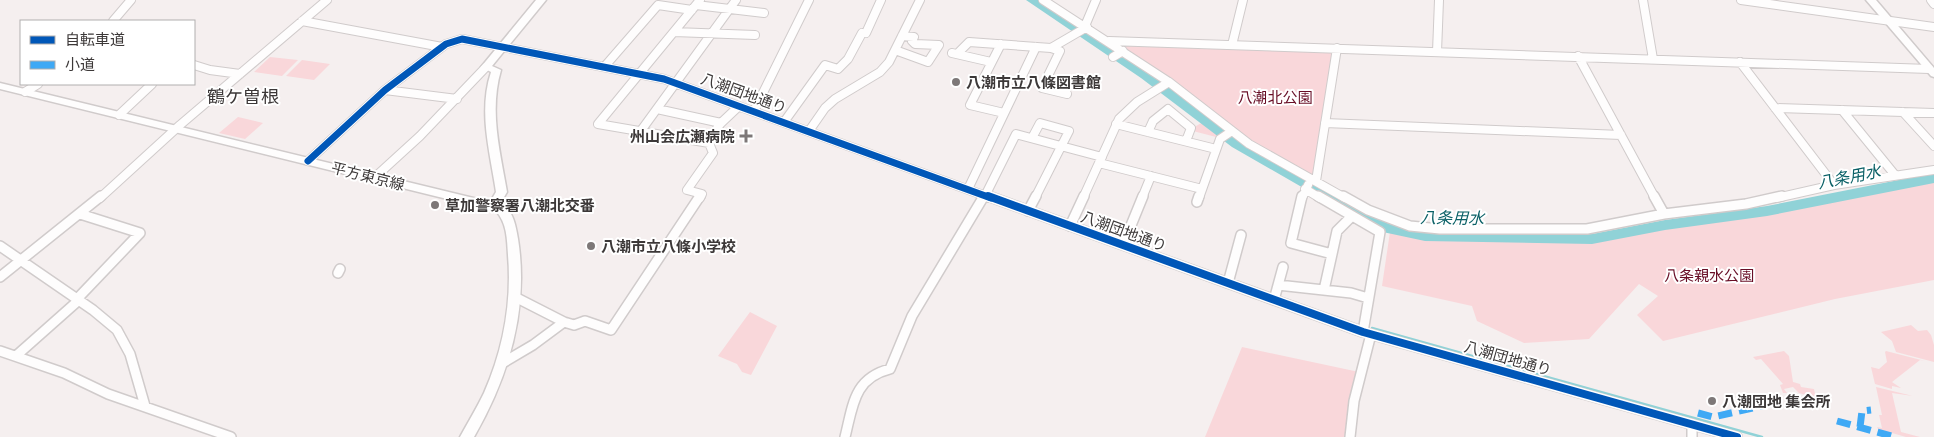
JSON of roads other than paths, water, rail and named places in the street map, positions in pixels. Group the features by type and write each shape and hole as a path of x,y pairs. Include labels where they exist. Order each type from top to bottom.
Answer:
{"main road":[{"path":"467,437 489,400 501,364 515,297 516,271 509,221 504,212 493,205 502,192 489,100 490,84 496,70 486,67 505,47 540,0"},
{"path":"1871,0 1887,21 1932,71"},
{"name":"平方東京線","path":"0,86 374,178 493,205"}],"street":[{"path":"114,20 131,0"},
{"path":"0,277 118,183 176,129 326,0"},
{"path":"640,132 714,33 736,0"},
{"path":"754,111 809,0"},
{"path":"784,122 825,65 838,69 848,59 882,0"},
{"path":"809,131 825,108 835,99 880,72 890,62 920,0"},
{"path":"1044,0 1108,41 1119,54 1168,83 1249,144 1310,184 1352,216 1380,232 1368,298 1367,333 1354,401 1350,437"},
{"path":"1051,48 1085,27 1096,0"},
{"path":"1232,45 1244,0"},
{"path":"1437,52 1439,0"},
{"path":"1643,0 1653,59"},
{"path":"1741,0 1934,27"},
{"path":"1932,0 1934,4"},
{"path":"605,66 658,5 696,5 764,14"},
{"path":"515,297 564,322 574,325 590,322 611,330 702,194 687,190 713,153 709,143 598,124 696,5"},
{"path":"302,21 442,46"},
{"path":"674,32 755,35"},
{"path":"895,50 928,62 939,45 915,44 912,42 914,37 902,36"},
{"name":"八潮団地通り","path":"442,46 462,39 605,66 676,83 1367,333 1737,437"},
{"path":"1108,41 1578,56 1932,71"},
{"path":"991,62 954,53 969,42 1051,48 1060,51 1042,88 1067,94"},
{"path":"1001,44 970,104 1004,113"},
{"path":"308,161 385,90 442,46"},
{"path":"968,189 1036,47"},
{"path":"1332,254 1291,243 1310,184 1325,123 1337,48"},
{"path":"1578,56 1664,214"},
{"path":"1740,62 1834,186"},
{"path":"195,65 210,70 240,74"},
{"path":"374,178 457,99 486,67"},
{"path":"1070,226 1116,124 1130,108 1168,83"},
{"path":"25,92 36,85"},
{"path":"119,115 151,85"},
{"path":"385,90 457,99"},
{"path":"707,142 721,123 740,106"},
{"path":"1775,108 1934,113"},
{"path":"657,109 721,123"},
{"path":"1148,132 1154,121 1168,109 1192,128 1186,141"},
{"path":"1842,110 1895,175"},
{"path":"1903,112 1934,146"},
{"path":"1028,211 1068,130 1040,123 1032,138"},
{"path":"1325,123 1621,134"},
{"path":"1116,124 1216,149"},
{"path":"1197,202 1220,139 1232,131"},
{"path":"845,437 858,393 867,378 890,370 912,316 985,196 1016,134 1061,146 1151,176 1202,189"},
{"path":"1310,184 1379,216 1425,228 1587,229 1664,214 1746,204 1834,186 1934,170"},
{"path":"1123,245 1151,176"},
{"path":"17,355 78,300 140,233 80,214"},
{"path":"1324,290 1337,231 1352,216"},
{"path":"1228,283 1241,235"},
{"path":"0,246 110,322 122,338 130,354 146,406"},
{"path":"1274,300 1283,267"},
{"path":"1278,285 1351,293 1368,298"},
{"path":"501,364 533,346 564,322"},
{"path":"0,351 17,355 108,394 231,437"},
{"path":"1692,424 1692,437"}],"waterway":[{"name":"八条用水","path":"1032,0 1145,75 1237,144 1383,227 1425,236 1592,239 1665,225 1767,211 1934,178"},
{"path":"1372,328 1762,437"}],"place":[{"name":"八潮市立八條図書館","path":"956,82"},
{"name":"州山会広瀬病院","path":"746,136"},
{"name":"草加警察署八潮北交番","path":"435,205"},
{"name":"八潮市立八條小学校","path":"591,246"},
{"name":"八潮団地 集会所","path":"1712,401"}],"district":[{"name":"鶴ケ曽根","path":"243,96"}],"park label":[{"name":"八潮北公園","path":"1275,97"},
{"name":"八条親水公園","path":"1709,275"}]}
